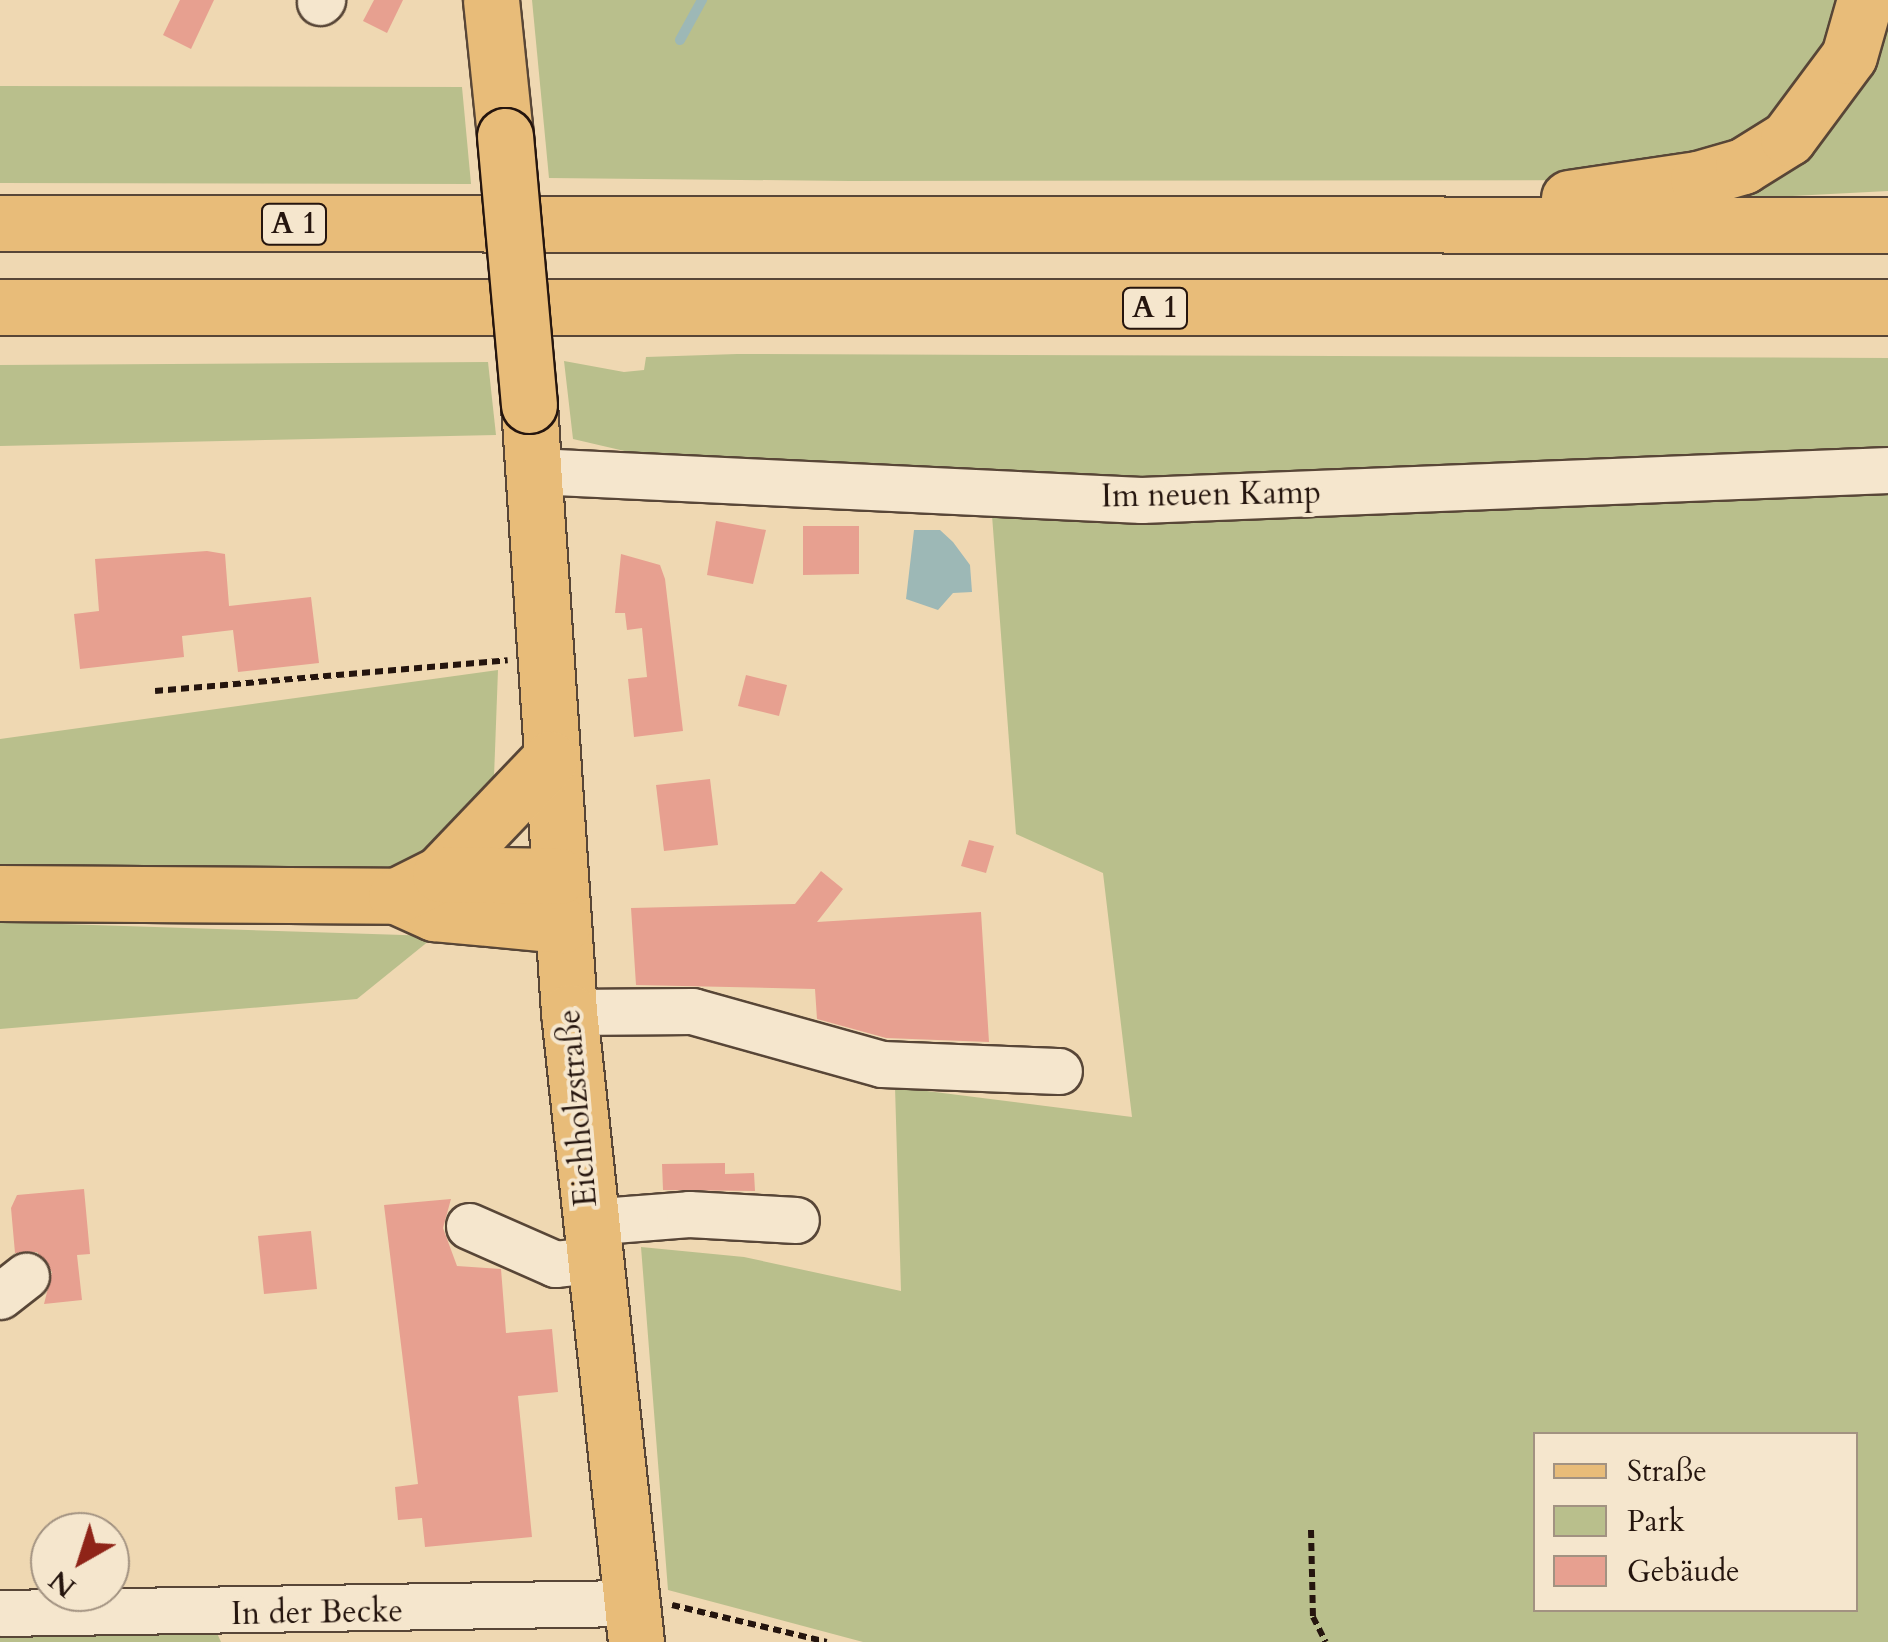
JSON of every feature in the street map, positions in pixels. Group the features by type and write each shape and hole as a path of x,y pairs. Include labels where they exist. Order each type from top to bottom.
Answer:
{"main road":[{"path":"1402,226 1743,166 1821,104 1850,56 1865,0"},
{"name":"Eichholzstraße","path":"492,12 535,471 550,759 589,1241 635,1622"},
{"name":"A 1","path":"0,223 1888,225"},
{"name":"A 1","path":"0,307 1888,307"},
{"path":"418,885 550,759"},
{"path":"0,894 418,885 560,901"}],"street":[{"name":"Im neuen Kamp","path":"535,471 1141,500 1888,470"},
{"path":"569,1012 692,1011 882,1064 1058,1071"},
{"path":"468,1226 554,1264 589,1241 689,1214 796,1220"},
{"name":"In der Becke","path":"0,1612 552,1625 635,1622"}],"path":[{"path":"155,691 546,658"},
{"path":"1311,1530 1313,1617 1326,1642"},
{"path":"635,1622 826,1642"}],"green space":[{"path":"532,0 1848,0 1795,114 1644,180 850,181 549,178"},
{"path":"1888,0 1888,191 1719,200"},
{"path":"0,86 462,87 471,184 0,183"},
{"path":"737,354 1888,358 1888,457 1128,488 676,463 573,439 564,361 624,372 644,370 646,357"},
{"path":"488,362 496,435 0,446 0,365"},
{"path":"1888,480 1888,1642 863,1642 668,1590 641,1247 744,1257 901,1291 895,1087 1132,1117 1103,873 1016,834 991,502"},
{"path":"498,670 494,777 454,835 399,868 0,878 0,739"},
{"path":"0,922 435,936 357,999 0,1029"},
{"path":"0,1621 212,1622 221,1642 0,1642"}],"water":[{"path":"914,530 940,530 953,542 970,565 972,592 953,593 938,610 906,599"}],"building":[{"path":"180,0 214,0 191,49 163,35"},
{"path":"374,0 403,0 387,33 363,21"},
{"path":"716,521 766,530 753,584 707,575"},
{"path":"803,526 859,526 859,574 803,575"},
{"path":"207,551 225,554 229,606 311,597 319,663 238,672 233,630 182,636 184,657 80,669 74,614 99,611 95,559"},
{"path":"621,554 660,565 665,579 683,731 634,737 628,679 647,677 642,628 627,630 625,613 615,613"},
{"path":"746,675 787,685 779,716 738,706"},
{"path":"710,779 718,845 664,851 656,785"},
{"path":"969,840 994,846 986,873 961,866"},
{"path":"821,871 843,889 817,922 981,912 989,1042 886,1038 817,1019 815,989 636,985 631,908 795,904"},
{"path":"725,1163 725,1174 754,1173 755,1191 663,1190 662,1164"},
{"path":"84,1189 90,1254 77,1255 82,1300 44,1304 52,1272 37,1252 15,1253 11,1208 17,1195"},
{"path":"451,1199 443,1228 457,1266 501,1269 506,1333 552,1329 558,1392 518,1396 532,1537 425,1547 422,1518 398,1520 395,1487 418,1484 384,1205"},
{"path":"311,1231 317,1289 264,1294 258,1236"}],"waterway":[{"path":"680,40 702,0"}]}
